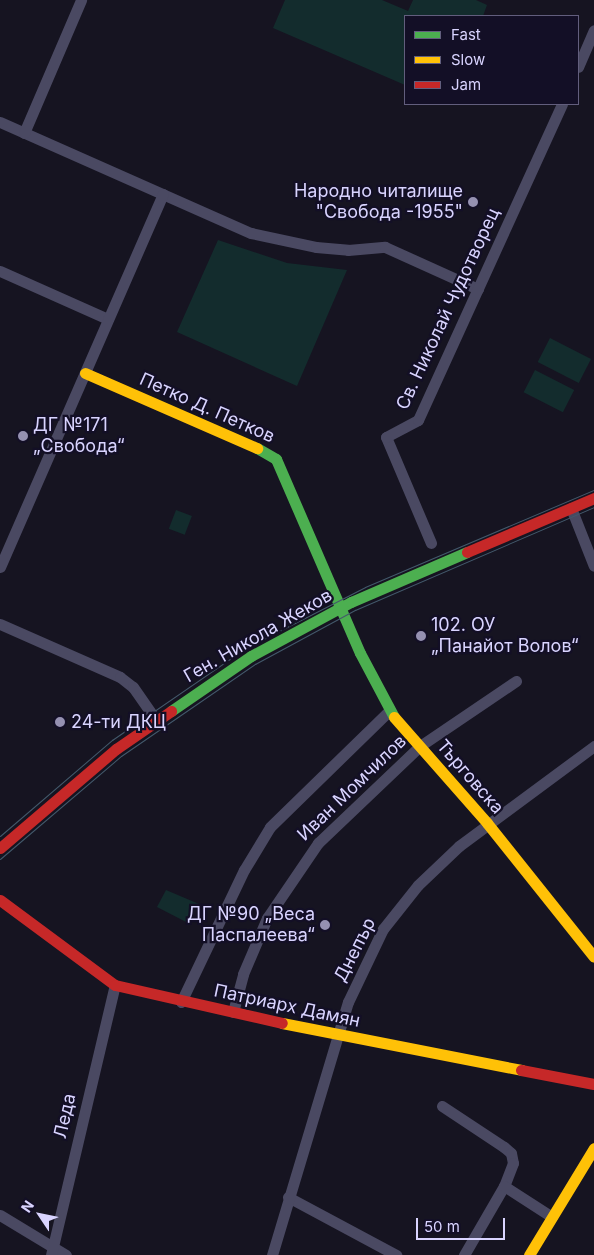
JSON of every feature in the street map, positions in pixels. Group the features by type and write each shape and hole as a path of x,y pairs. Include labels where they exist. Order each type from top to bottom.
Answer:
{"street":[{"path":"24,133 81,0"},
{"path":"579,65 594,30"},
{"name":"Св. Николай Чудотворец","path":"431,543 386,437 418,420 562,105"},
{"path":"0,122 251,233 281,240 348,250 384,247 478,289"},
{"path":"0,568 163,194"},
{"path":"0,271 108,319"},
{"name":"Петко Д. Петков","path":"85,373 263,450 276,459 341,607"},
{"name":"Ген. Никола Жеков","path":"0,848 93,768 156,720 251,656 341,607 594,498"},
{"path":"571,508 594,566"},
{"name":"Търговска","path":"341,607 390,711 487,823 594,957"},
{"path":"0,624 120,677 133,687 156,720"},
{"name":"Иван Момчилов","path":"233,1012 255,944 294,873 344,816 420,746 516,681"},
{"path":"181,1002 244,870 270,827 390,711"},
{"name":"Днепър","path":"272,1255 337,1036 361,972 384,929 418,885 487,823 594,746"},
{"name":"Патриарх Дамян","path":"0,900 115,985 181,1002 337,1036 594,1084"},
{"name":"Леда","path":"52,1251 115,985"},
{"path":"442,1106 511,1154 513,1163 504,1186 464,1255"},
{"path":"529,1255 594,1148"},
{"path":"504,1186 552,1217"},
{"path":"288,1197 396,1255"},
{"path":"0,1215 52,1251 66,1255"}],"green space":[{"path":"285,0 382,0 408,11 413,0 476,0 487,5 483,15 404,15 404,85 273,28"},
{"path":"218,240 287,263 347,270 297,386 177,332"},
{"path":"550,338 591,359 579,383 538,362"},
{"path":"535,370 574,390 563,412 524,392"},
{"path":"176,510 192,516 185,535 169,529"},
{"path":"166,890 199,904 188,923 157,907"}],"tram line":[{"path":"0,836 112,740 246,648 365,587 594,490"},
{"path":"0,859 121,756 255,664 355,610 594,507"}],"traffic: fast":[{"path":"257,448 276,459 360,653 394,717"},
{"path":"171,711 251,656 351,602 467,552"}],"traffic: slow":[{"path":"85,373 257,448"},
{"path":"394,717 487,823 594,957"},
{"path":"282,1023 521,1070"},
{"path":"529,1255 594,1148"}],"traffic: jam":[{"path":"467,552 594,498"},
{"path":"0,848 116,749 171,711"},
{"path":"0,900 115,985 282,1023"},
{"path":"521,1070 594,1084"}],"place":[{"name":"Народно читалище \"Свобода -1955\"","path":"473,202"},
{"name":"ДГ №171 „Свобода“","path":"23,436"},
{"name":"102. ОУ „Панайот Волов“","path":"421,636"},
{"name":"24-ти ДКЦ","path":"60,722"},
{"name":"ДГ №90 „Веса Паспалеева“","path":"325,925"}]}
